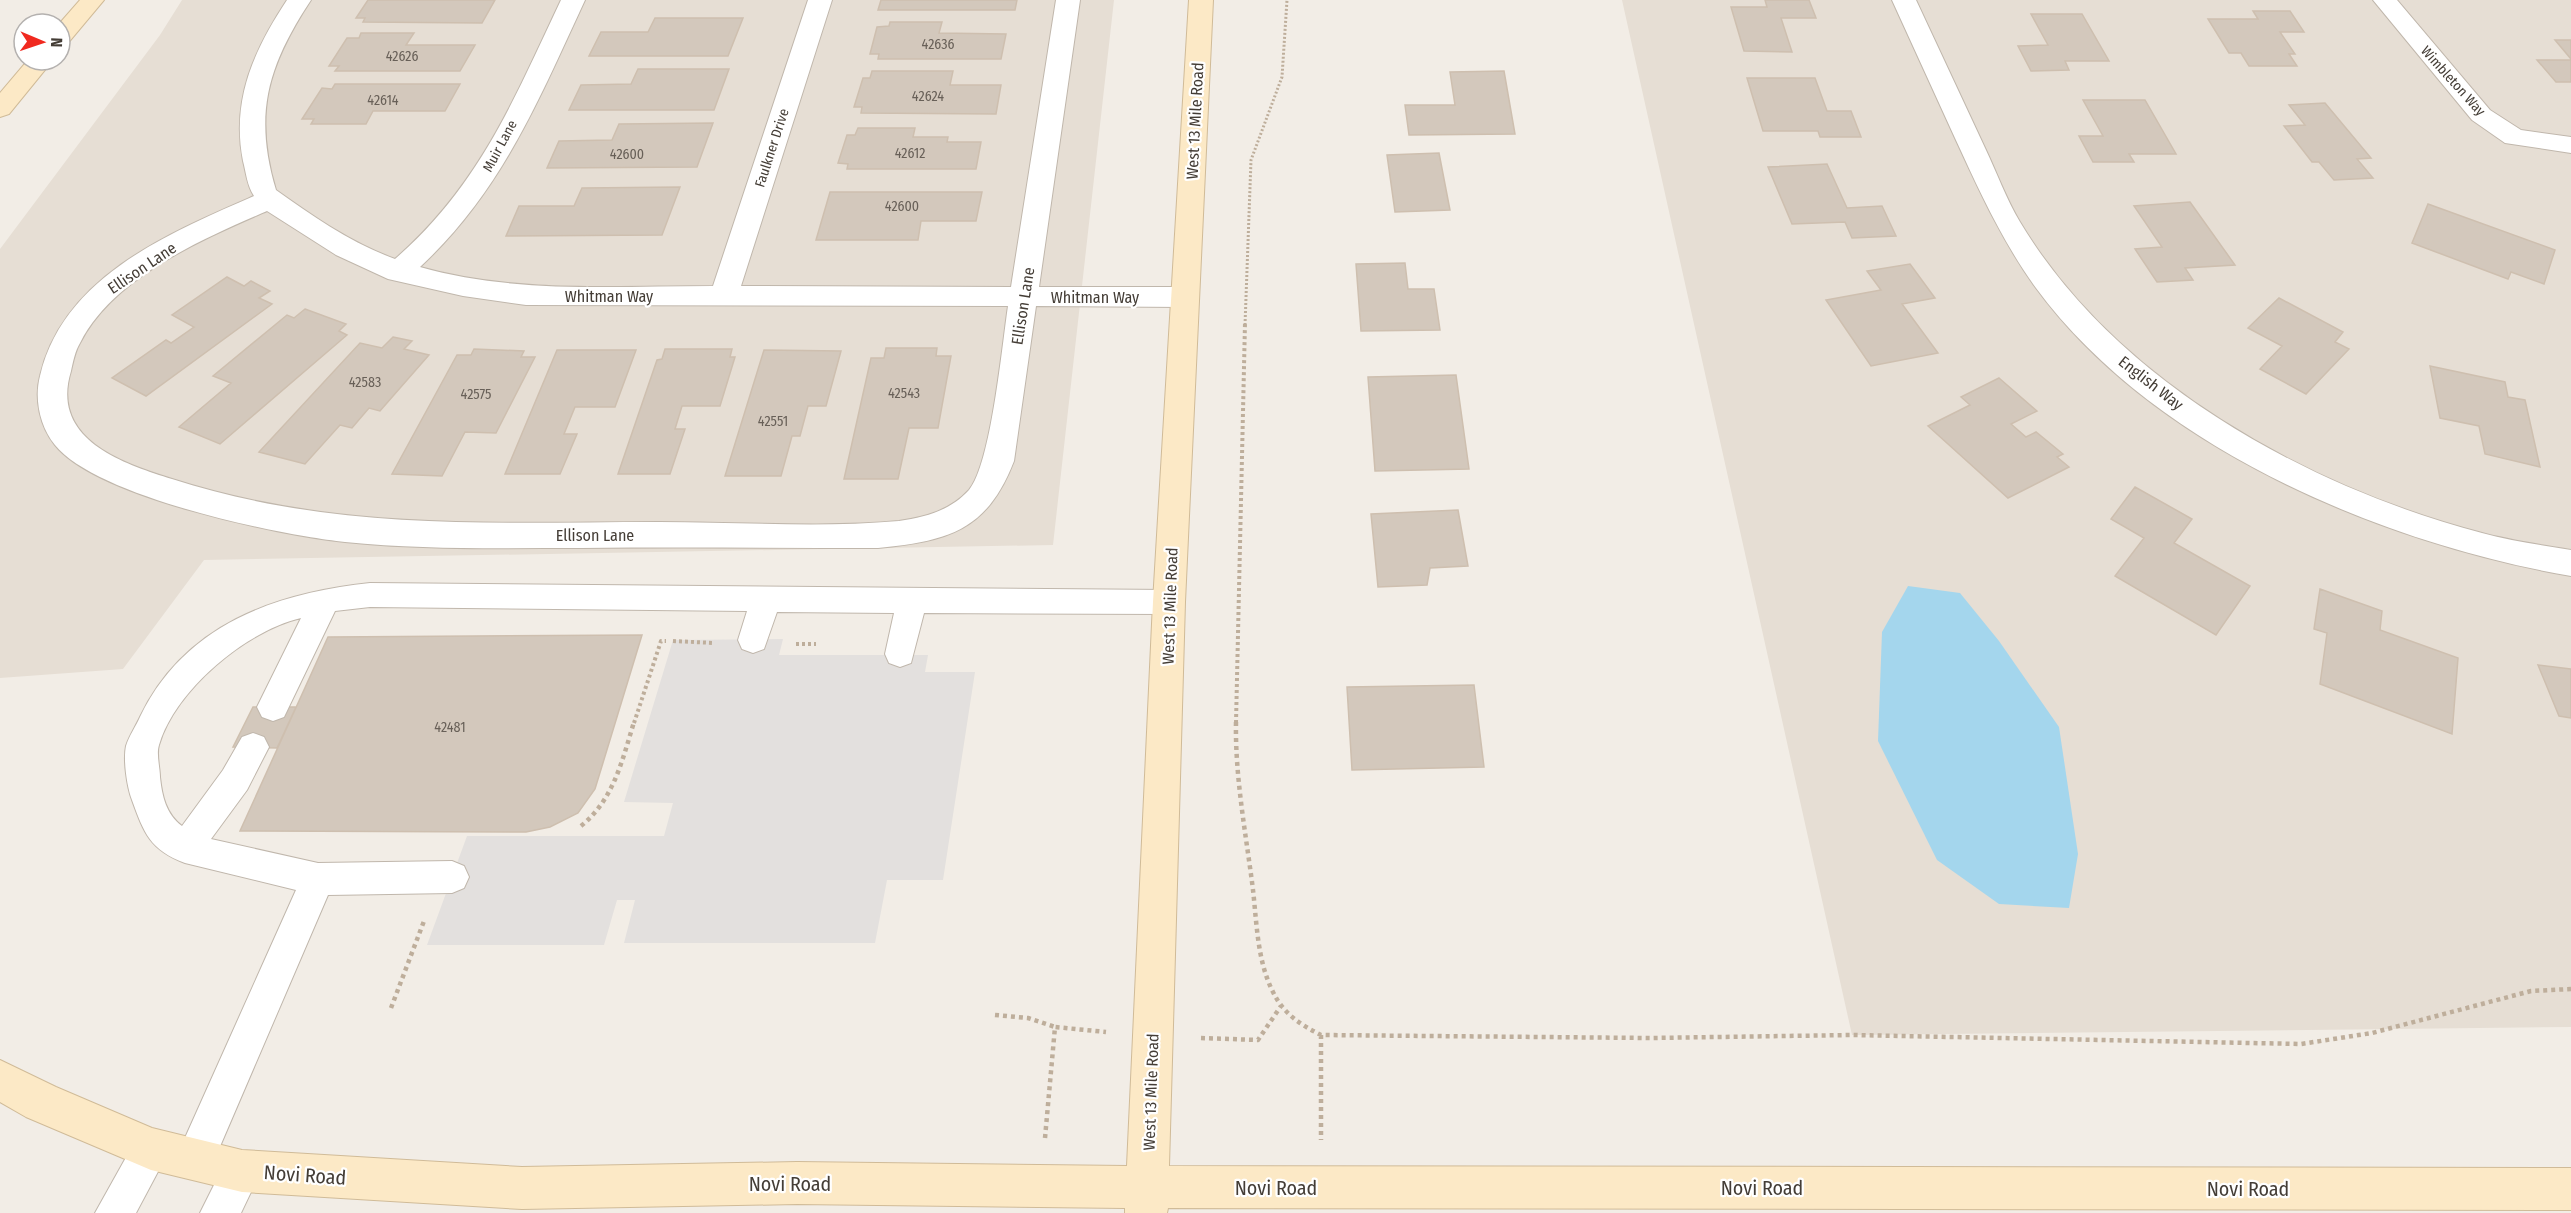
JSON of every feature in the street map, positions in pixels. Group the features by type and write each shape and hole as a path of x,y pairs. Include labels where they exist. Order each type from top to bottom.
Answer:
{"main road":[{"path":"72,24 92,0"},
{"name":"West 13 Mile Road","path":"1147,1200 1169,602 1202,0"},
{"path":"0,109 31,72"},
{"name":"Novi Road","path":"0,1080 41,1102 151,1149 242,1171 522,1188 796,1183 1147,1200 1321,1188 2571,1190"}],"street":[{"name":"Whitman Way","path":"299,0 273,40 257,77 251,110 251,143 265,193 315,232 370,261 398,272 454,286 526,295 1185,297"},
{"name":"Muir Lane","path":"398,272 447,224 479,184 499,150 573,0"},
{"name":"Faulkner Drive","path":"724,296 820,0"},
{"name":"Ellison Lane","path":"271,199 202,229 153,257 122,278 97,300 70,333 57,362 54,380 57,420 66,438 93,457 148,483 203,501 271,518 338,529 434,535 878,535 918,532 942,525 974,504 994,478 999,461 1068,0"},
{"name":"English Way","path":"1905,0 2007,223 2026,256 2051,291 2091,334 2140,377 2179,407 2275,465 2376,511 2471,543 2571,563"},
{"name":"Wimbleton Way","path":"2385,0 2481,115 2514,137 2571,145"}],"lane":[{"path":"446,877 318,879 185,848 159,828 145,792 142,747 163,702 193,666 242,630 286,609 325,600 370,595 1169,602"},
{"path":"273,707 325,600"},
{"path":"753,640 765,600"},
{"path":"900,654 912,601"},
{"path":"185,848 235,780 253,747"},
{"path":"195,1158 318,879"},
{"path":"116,1213 151,1149"},
{"path":"220,1213 242,1171"}],"path":[{"path":"1287,0 1282,77 1251,160 1248,195 1236,732 1240,795 1259,940 1267,981 1281,1006 1299,1025 1321,1035 1650,1038 1852,1035 2301,1044 2372,1033 2531,991 2571,989"},
{"path":"391,1008 446,877"},
{"path":"995,1015 1028,1018 1055,1027"},
{"path":"1321,1035 1321,1188"}],"shaded area":[{"path":"182,0 1114,0 1053,545 204,560 123,669 0,678 0,249 160,35"},
{"path":"1622,0 2571,0 2571,1027 1852,1035"},
{"path":"783,639 779,655 928,655 925,672 975,672 943,880 887,880 875,943 624,943 635,900 617,900 604,945 427,945 467,836 664,836 673,803 624,802 673,640"}],"water":[{"path":"1908,586 1960,593 1999,641 2059,727 2078,854 2069,908 1999,904 1937,860 1878,741 1882,632"}],"building":[{"path":"368,0 495,0 482,23 363,22 365,18 356,18"},
{"path":"881,0 1017,0 1015,10 878,10"},
{"path":"1765,0 1809,0 1816,18 1781,18 1792,52 1744,51 1731,7 1767,7"},
{"path":"2253,11 2290,11 2304,32 2280,32 2295,54 2289,54 2297,66 2249,66 2241,53 2229,53 2208,19 2258,19"},
{"path":"2031,14 2082,14 2109,61 2065,61 2069,70 2031,71 2018,46 2048,45"},
{"path":"655,18 743,18 728,56 589,56 601,32 648,32"},
{"path":"890,22 942,22 939,33 1006,34 1001,59 878,59 879,54 870,54 877,27 889,26"},
{"path":"361,33 414,33 406,45 475,45 460,71 335,71 339,66 329,66 347,38 359,38"},
{"path":"2555,40 2571,40 2571,59"},
{"path":"2537,60 2571,60 2571,82 2556,82"},
{"path":"638,69 729,69 714,110 569,110 581,85 631,84"},
{"path":"872,71 953,71 950,85 1001,85 996,114 861,113 862,107 854,107 863,78 870,78"},
{"path":"1504,71 1515,134 1409,135 1405,105 1455,105 1450,72"},
{"path":"1747,78 1815,78 1827,111 1851,111 1861,137 1820,137 1818,131 1763,131"},
{"path":"335,84 460,84 445,111 373,111 366,124 311,124 314,119 302,119 322,88 332,89"},
{"path":"2083,100 2145,100 2176,154 2129,154 2134,162 2093,162 2079,136 2103,136"},
{"path":"2325,103 2371,158 2357,159 2373,178 2334,180 2319,162 2312,162 2284,126 2305,125 2289,105"},
{"path":"713,123 697,167 547,168 559,141 612,140 619,124"},
{"path":"858,128 915,128 913,137 948,137 947,142 981,142 976,169 847,169 848,164 838,163 847,135 855,135"},
{"path":"1439,153 1450,210 1395,212 1387,155"},
{"path":"1827,164 1847,208 1882,206 1896,236 1852,238 1845,222 1792,224 1768,167"},
{"path":"680,187 662,235 506,236 519,206 574,206 582,188"},
{"path":"830,192 982,192 976,221 921,221 918,240 816,240"},
{"path":"2190,202 2235,265 2185,268 2193,280 2157,282 2135,249 2162,247 2134,206"},
{"path":"2428,204 2555,250 2544,284 2511,272 2508,279 2412,243"},
{"path":"1405,263 1408,289 1434,289 1440,330 1361,331 1356,264"},
{"path":"1910,264 1935,298 1902,304 1938,353 1871,366 1826,300 1881,290 1867,271"},
{"path":"227,277 244,286 251,281 270,291 259,298 272,304 146,396 112,378 166,340 171,343 194,327 172,315"},
{"path":"2279,298 2343,332 2335,342 2349,349 2306,394 2260,369 2282,346 2248,328"},
{"path":"305,309 346,324 339,331 347,335 220,444 179,427 231,383 213,376 287,315 294,318"},
{"path":"393,337 412,341 404,349 429,355 380,411 369,408 352,428 340,425 305,464 259,452 360,343 382,348"},
{"path":"886,348 937,348 936,356 951,356 938,428 909,428 898,479 844,479 871,358 884,358"},
{"path":"474,349 524,351 521,357 535,357 496,433 465,432 442,476 392,474 457,355 471,355"},
{"path":"665,349 732,349 730,357 735,357 720,406 682,406 675,429 685,429 670,474 618,474 657,360 662,359"},
{"path":"557,350 636,350 615,407 575,407 564,434 577,434 560,474 505,474"},
{"path":"764,350 841,351 826,406 808,406 800,436 792,436 781,476 725,476"},
{"path":"2430,366 2505,382 2508,397 2525,400 2540,467 2485,454 2479,426 2440,418"},
{"path":"1456,375 1469,469 1375,471 1368,377"},
{"path":"1999,378 2037,411 2011,424 2026,437 2036,432 2063,454 2057,457 2069,467 2008,498 1928,426 1970,405 1961,397"},
{"path":"2135,487 2192,519 2174,543 2250,586 2216,635 2115,576 2144,538 2111,519"},
{"path":"1458,510 1468,566 1430,568 1427,585 1378,587 1371,514"},
{"path":"2320,589 2382,611 2380,630 2458,658 2452,734 2320,684 2327,633 2314,629"},
{"path":"642,635 595,789 578,813 550,827 526,832 240,831 328,637"},
{"path":"2538,665 2571,669 2571,718 2559,716"},
{"path":"1474,685 1484,767 1352,770 1347,687"},
{"path":"253,707 296,707 277,748 233,747"}]}
